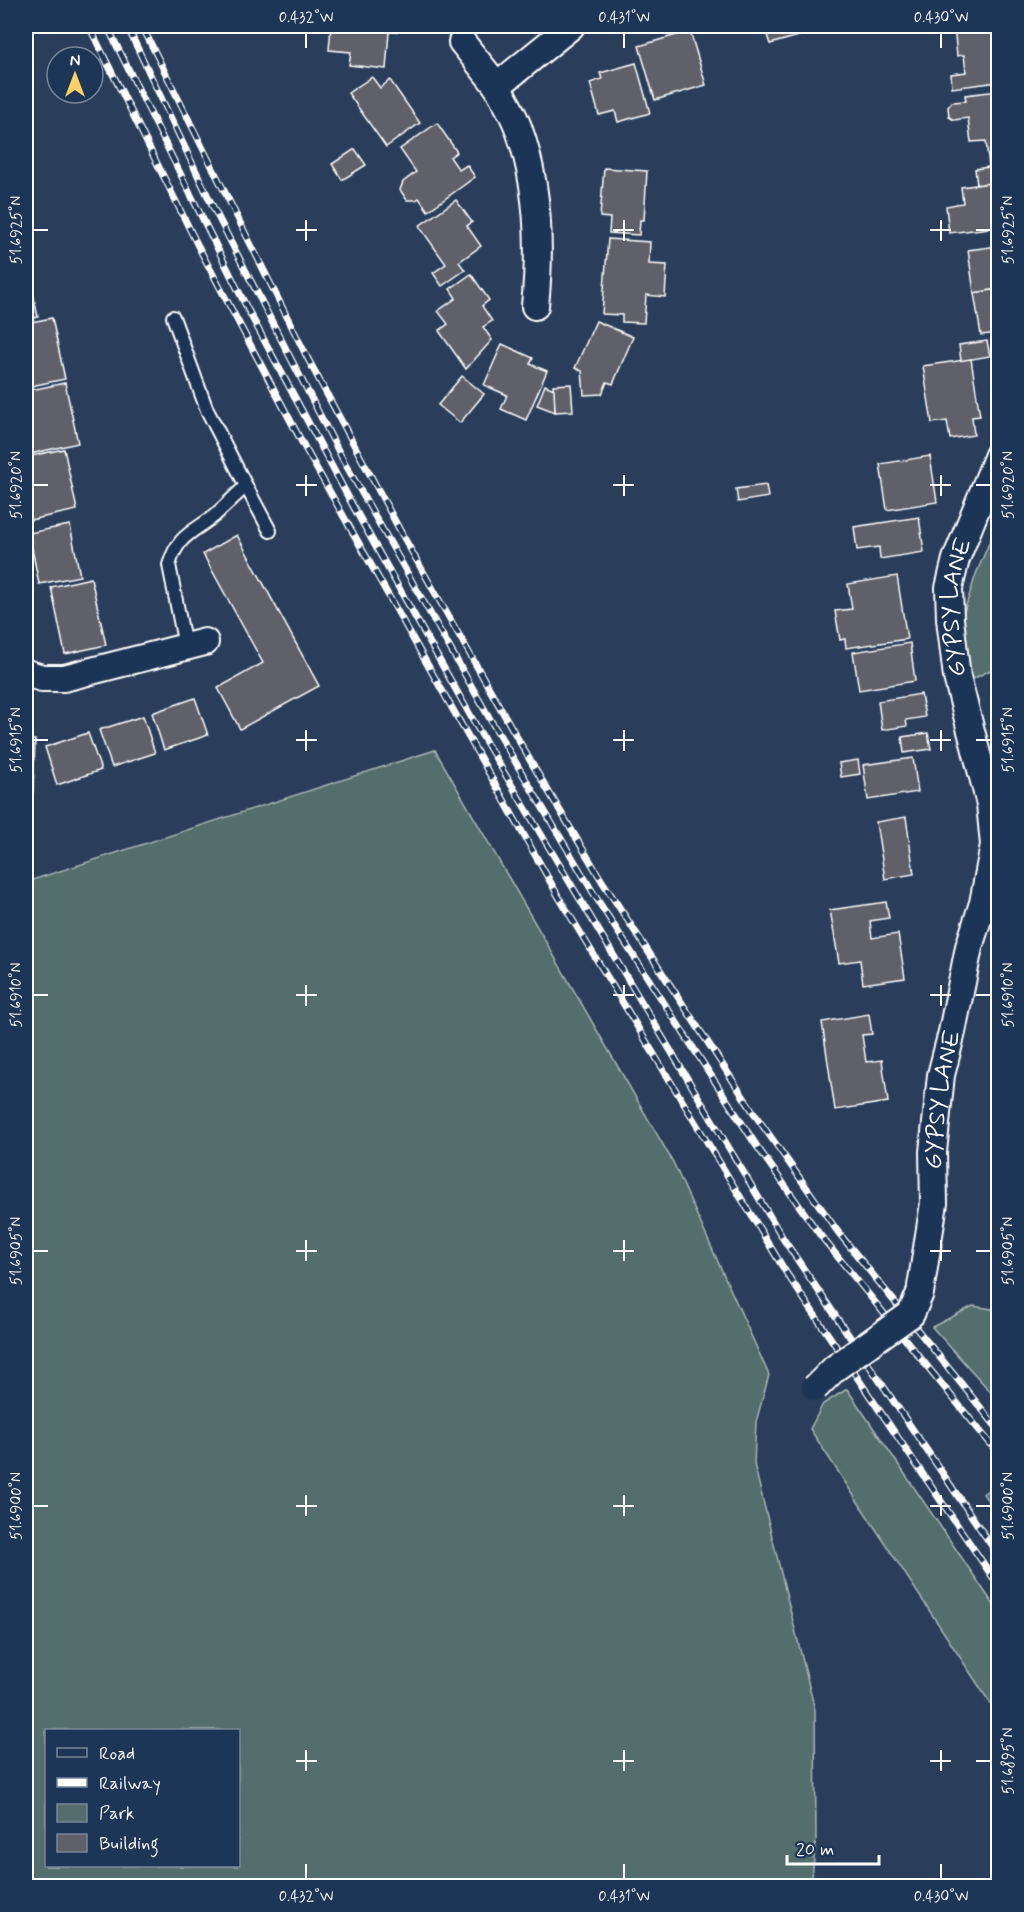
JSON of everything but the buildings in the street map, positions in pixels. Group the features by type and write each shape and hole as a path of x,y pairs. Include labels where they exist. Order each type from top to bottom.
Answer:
{"street":[{"path":"497,86 571,26"},
{"path":"462,42 497,86 517,125 530,166 536,208 539,269 535,306"},
{"name":"GYPSY LANE","path":"815,1388 835,1368 911,1314 920,1293 934,1203 933,1152 941,1075 969,947 983,903 994,845 990,804 957,676 950,619 949,588 956,559 999,455"},
{"path":"26,673 42,678 64,678 195,644"}],"lane":[{"path":"173,317 207,410 270,531"},
{"path":"195,644 170,576 169,565 173,554 185,536 213,516 246,486"}],"green space":[{"path":"998,522 998,666 969,681 962,618 976,574"},
{"path":"435,750 673,1162 769,1375 756,1422 754,1464 815,1710 816,1840 811,1886 26,1886 26,882"},
{"path":"998,958 998,1072 994,1003"},
{"path":"973,1306 998,1310 998,1400 932,1327"},
{"path":"847,1389 998,1611 998,1715 810,1429 823,1404"},
{"path":"998,1482 998,1515 983,1494"}],"railway":[{"path":"89,26 198,246 305,448 560,899 787,1274 998,1585"},
{"path":"107,26 248,310 353,506 478,729 784,1240 998,1555"},
{"path":"127,26 214,209 342,458 494,726 600,904 756,1145 820,1235 998,1453"},
{"path":"142,26 308,359 403,536 531,762 602,881 758,1119 838,1232 998,1429"}]}
